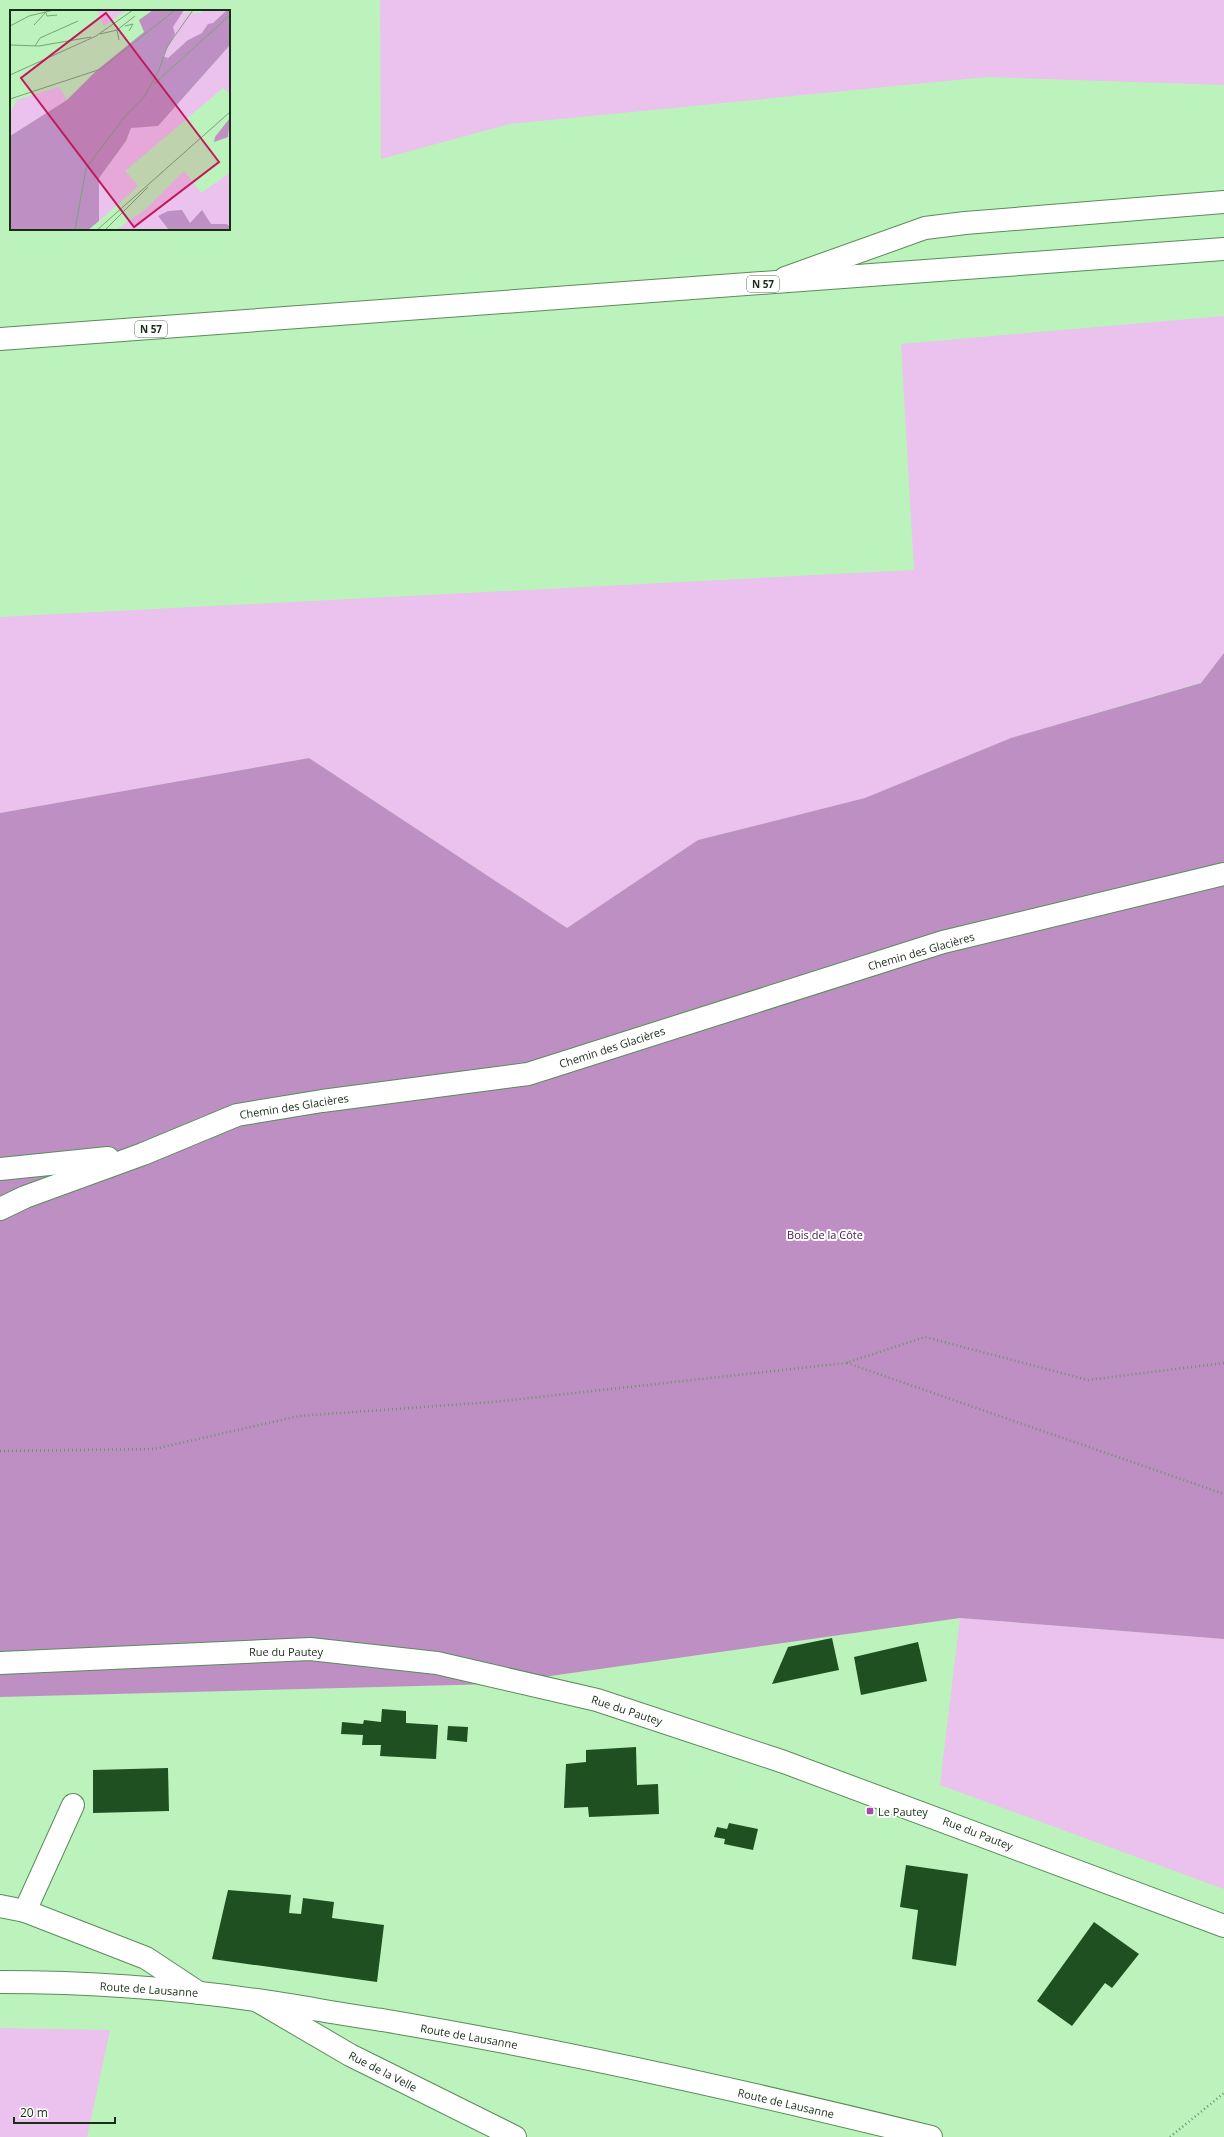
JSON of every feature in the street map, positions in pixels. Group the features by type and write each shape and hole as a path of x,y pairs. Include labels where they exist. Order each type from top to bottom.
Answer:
{"street":[{"path":"769,284 925,228 965,223 1224,202"},
{"name":"N 57","path":"0,339 769,284 1224,249"},
{"name":"Chemin des Glacières","path":"0,1209 25,1197 143,1154 237,1115 322,1101 528,1074 944,942 1224,874"},
{"path":"0,1169 143,1154"},
{"name":"Rue du Pautey","path":"0,1663 310,1649 437,1663 597,1700 784,1762 1224,1926"},
{"path":"25,1911 73,1805"},
{"path":"0,1906 25,1911 146,1958 199,1993"},
{"name":"Route de Lausanne","path":"0,1982 124,1987 199,1993 255,2000 439,2030 585,2058 931,2137"},
{"name":"Rue de la Velle","path":"255,2000 350,2055 515,2137"}],"path":[{"path":"0,1451 154,1449 299,1416 493,1402 846,1363 925,1337 1088,1380 1224,1363"},
{"path":"846,1363 1224,1494"},
{"path":"1170,2137 1224,2093"}],"shaded area":[{"path":"380,0 1224,0 1224,85 987,77 509,124 381,159"},
{"path":"1224,316 1224,653 1202,682 1011,738 865,798 698,840 567,928 309,758 0,813 0,617 914,570 901,344"},
{"path":"960,1618 1224,1639 1224,1889 940,1785"},
{"path":"0,2028 110,2030 87,2137 0,2137"}],"green space":[{"name":"Bois de la Côte","path":"1224,653 1224,1639 960,1618 494,1684 0,1697 0,813 309,758 567,928 698,840 865,798 1011,738 1201,683"}],"building":[{"path":"832,1638 839,1670 772,1684 788,1647"},
{"path":"918,1642 927,1681 861,1695 854,1657"},
{"path":"382,1709 406,1711 406,1723 438,1725 436,1759 380,1756 381,1745 362,1745 363,1735 341,1734 342,1722 363,1724 364,1720 381,1722"},
{"path":"448,1726 468,1727 467,1742 447,1740"},
{"path":"636,1747 637,1785 658,1784 659,1814 589,1817 588,1807 564,1808 566,1764 586,1762 586,1750"},
{"path":"168,1768 169,1811 93,1813 93,1770"},
{"path":"729,1823 758,1829 753,1850 724,1844 725,1839 714,1837 717,1827 727,1829"},
{"path":"906,1865 968,1874 956,1966 912,1959 918,1910 900,1907"},
{"path":"228,1890 291,1895 289,1913 301,1914 303,1898 334,1902 332,1918 384,1925 377,1982 212,1959"},
{"path":"1094,1922 1139,1954 1112,1988 1105,1983 1072,2026 1037,2001"}],"place":[{"name":"Le Pautey","path":"870,1811"}]}
